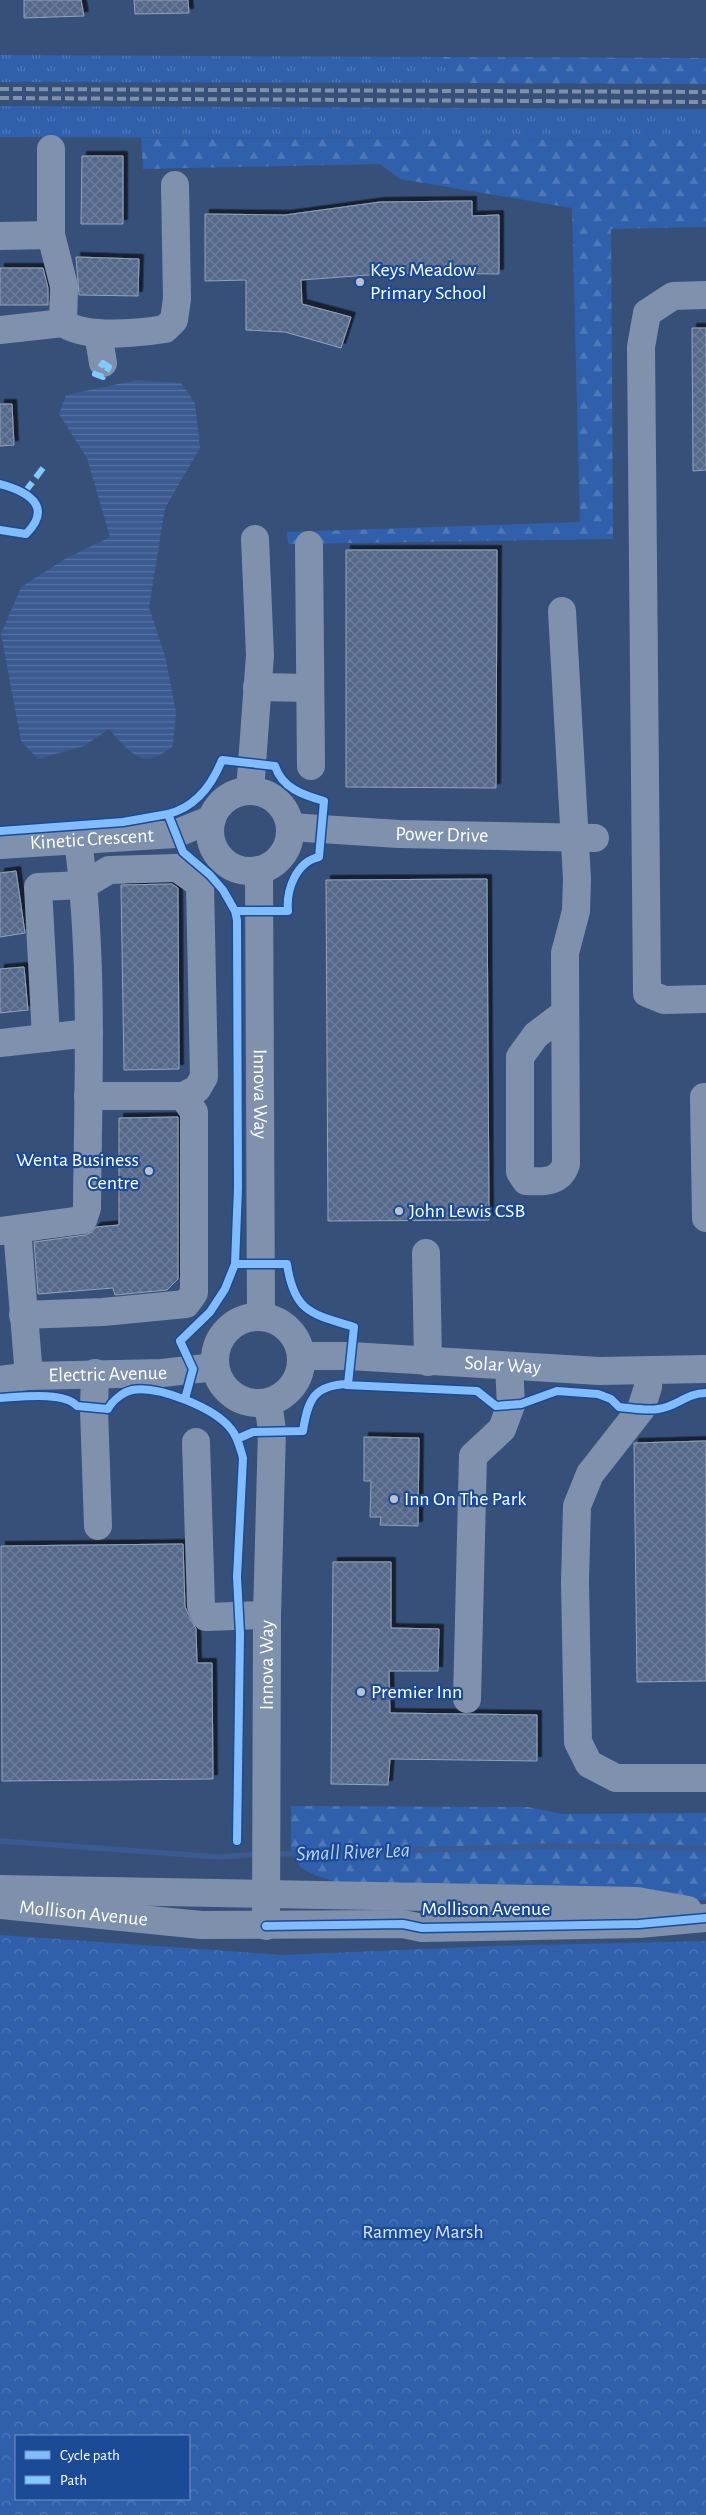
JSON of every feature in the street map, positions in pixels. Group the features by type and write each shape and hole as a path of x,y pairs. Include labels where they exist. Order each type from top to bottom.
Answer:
{"main road":[{"name":"Mollison Avenue","path":"0,1889 637,1901 706,1913"},
{"name":"Mollison Avenue","path":"0,1906 201,1925 403,1924 422,1928 629,1924 706,1918"}],"street":[{"path":"51,149 51,235 64,286 63,323"},
{"path":"0,330 63,323 70,328 98,333 165,329 174,320 177,299 175,185"},
{"path":"0,236 51,235"},
{"path":"706,295 673,296 647,313 641,347 647,993 664,1000 706,999"},
{"path":"98,333 103,363"},
{"path":"250,791 260,655 255,539"},
{"path":"309,545 311,766"},
{"path":"562,612 585,838 576,910 565,953 566,1164 564,1173 556,1179 542,1182 526,1181 520,1172 520,1057 536,1036 565,1012"},
{"path":"257,687 310,688"},
{"path":"250,791 273,798 281,806 290,827 286,850 279,859 259,870 247,871 235,868 225,862 216,852 210,830 212,819 227,798 238,793 250,791"},
{"name":"Kinetic Crescent","path":"0,845 176,834 212,819"},
{"name":"Power Drive","path":"290,827 399,834 585,838"},
{"path":"29,1376 23,1316 9,1230 84,1220 87,1208 89,1033 84,885 78,840"},
{"path":"46,1038 38,887 84,885 109,870 177,868 200,884 204,1077 197,1089 183,1096 88,1096"},
{"name":"Innova Way","path":"259,870 261,1317"},
{"path":"0,1043 89,1033"},
{"path":"23,1316 186,1304 194,1293 194,1112 183,1096"},
{"path":"706,1097 704,1097 706,1218"},
{"path":"426,1253 428,1362"},
{"path":"261,1317 276,1321 286,1327 298,1344 301,1356 299,1373 293,1386 282,1396 268,1403 252,1403 234,1396 220,1380 215,1367 216,1352 220,1339 228,1329 249,1318 261,1317"},
{"name":"Solar Way","path":"301,1356 350,1356 599,1371 706,1369"},
{"path":"467,1700 474,1456 502,1429 511,1405 509,1366"},
{"name":"Electric Avenue","path":"0,1380 29,1376 95,1373 162,1373 215,1367"},
{"path":"649,1371 648,1387 641,1409 590,1474 577,1506 575,1582 578,1742 589,1764 616,1778 706,1778"},
{"path":"95,1373 94,1409 98,1526"},
{"name":"Innova Way","path":"266,1926 267,1615 272,1430 268,1403"},
{"path":"196,1442 201,1606 206,1617 267,1615"}],"green space":[{"path":"0,55 443,57 452,83 0,82"},
{"path":"443,57 706,58 706,84 452,83"},
{"path":"0,106 706,109 706,140 0,137"},
{"path":"141,138 706,140 706,227 611,229 613,539 288,544 287,532 580,522 572,208 400,179 380,164 143,169"},
{"path":"291,1806 528,1807 563,1814 706,1813 706,1900 677,1901 477,1886 340,1883 317,1876 301,1868 291,1852"},
{"name":"Rammey Marsh","path":"0,1935 283,1955 493,1946 706,1941 706,2515 0,2515"}],"shaded area":[{"path":"137,380 181,383 195,403 200,448 165,508 149,607 165,656 176,712 173,746 153,758 145,758 131,752 109,729 84,746 38,759 21,741 1,634 21,587 65,559 110,537 87,458 59,414 66,395"}],"building":[{"path":"24,0 81,0 84,16 24,18"},
{"path":"134,0 188,0 189,13 135,14"},
{"path":"82,156 123,156 123,224 81,224"},
{"path":"472,201 472,216 499,215 499,274 396,273 301,280 302,304 351,317 341,348 285,332 246,330 246,280 205,281 205,214 285,215 380,202"},
{"path":"76,257 139,259 138,296 79,295"},
{"path":"0,268 43,268 48,288 48,305 0,305"},
{"path":"692,328 706,328 706,470 693,471"},
{"path":"0,404 12,404 14,445 0,446"},
{"path":"346,550 497,550 496,788 346,787"},
{"path":"16,871 25,933 0,937 0,873"},
{"path":"487,879 489,1220 328,1221 326,880"},
{"path":"172,884 178,888 179,1069 124,1070 121,885"},
{"path":"24,967 28,1010 0,1013 0,969"},
{"name":"Wenta Business Centre","path":"178,1117 178,1279 167,1290 115,1295 113,1288 38,1294 34,1242 85,1235 92,1232 96,1227 119,1225 119,1118"},
{"name":"Inn On The Park","path":"364,1437 419,1438 418,1526 380,1525 381,1517 370,1517 371,1481 364,1481"},
{"path":"706,1441 706,1681 637,1682 634,1443"},
{"path":"183,1544 185,1607 196,1629 197,1663 212,1663 213,1779 2,1781 1,1546"},
{"name":"Premier Inn","path":"333,1562 391,1562 391,1628 439,1629 438,1671 389,1671 390,1713 537,1715 537,1761 390,1759 388,1785 331,1784"}],"waterway":[{"name":"Small River Lea","path":"0,1841 219,1857 259,1854"},
{"name":"Small River Lea","path":"273,1854 550,1846 706,1848"}],"railway":[{"path":"0,89 706,92"},
{"path":"0,98 706,102"}],"marked path":[{"path":"103,363 109,367 103,377 95,374 103,363"},
{"path":"25,492 46,464"}],"cycle path":[{"path":"0,484 19,491 34,501 38,515 26,534 0,530"},
{"path":"222,760 275,766 278,774 294,790 324,801 319,857 304,865 294,878 289,894 288,911 235,911 223,890 210,875 183,852 168,814 187,806 202,794 222,760"},
{"path":"0,831 123,822 168,814"},
{"path":"185,1399 193,1369 180,1341 210,1312 225,1289 235,1264 238,1188 237,920 235,911"},
{"path":"235,1264 287,1264 294,1292 307,1309 326,1318 354,1327 348,1384 327,1387 315,1396 307,1410 303,1431 253,1432 237,1439"},
{"path":"348,1384 346,1385 477,1391 496,1406 521,1404 557,1391 598,1394 611,1399 619,1407 644,1410 665,1408 693,1395 706,1393"},
{"path":"0,1398 29,1396 62,1398 71,1401 77,1406 108,1409 118,1397 129,1391 143,1389 156,1391 200,1406 223,1421 235,1435 243,1458 237,1577 240,1634 237,1841"},
{"path":"266,1926 403,1924 422,1928 639,1924 706,1918"}],"place":[{"name":"Keys Meadow Primary School","path":"360,282"},
{"name":"Wenta Business Centre","path":"149,1171"},
{"name":"John Lewis CSB","path":"399,1211"},
{"name":"Inn On The Park","path":"394,1499"},
{"name":"Premier Inn","path":"361,1692"}]}
